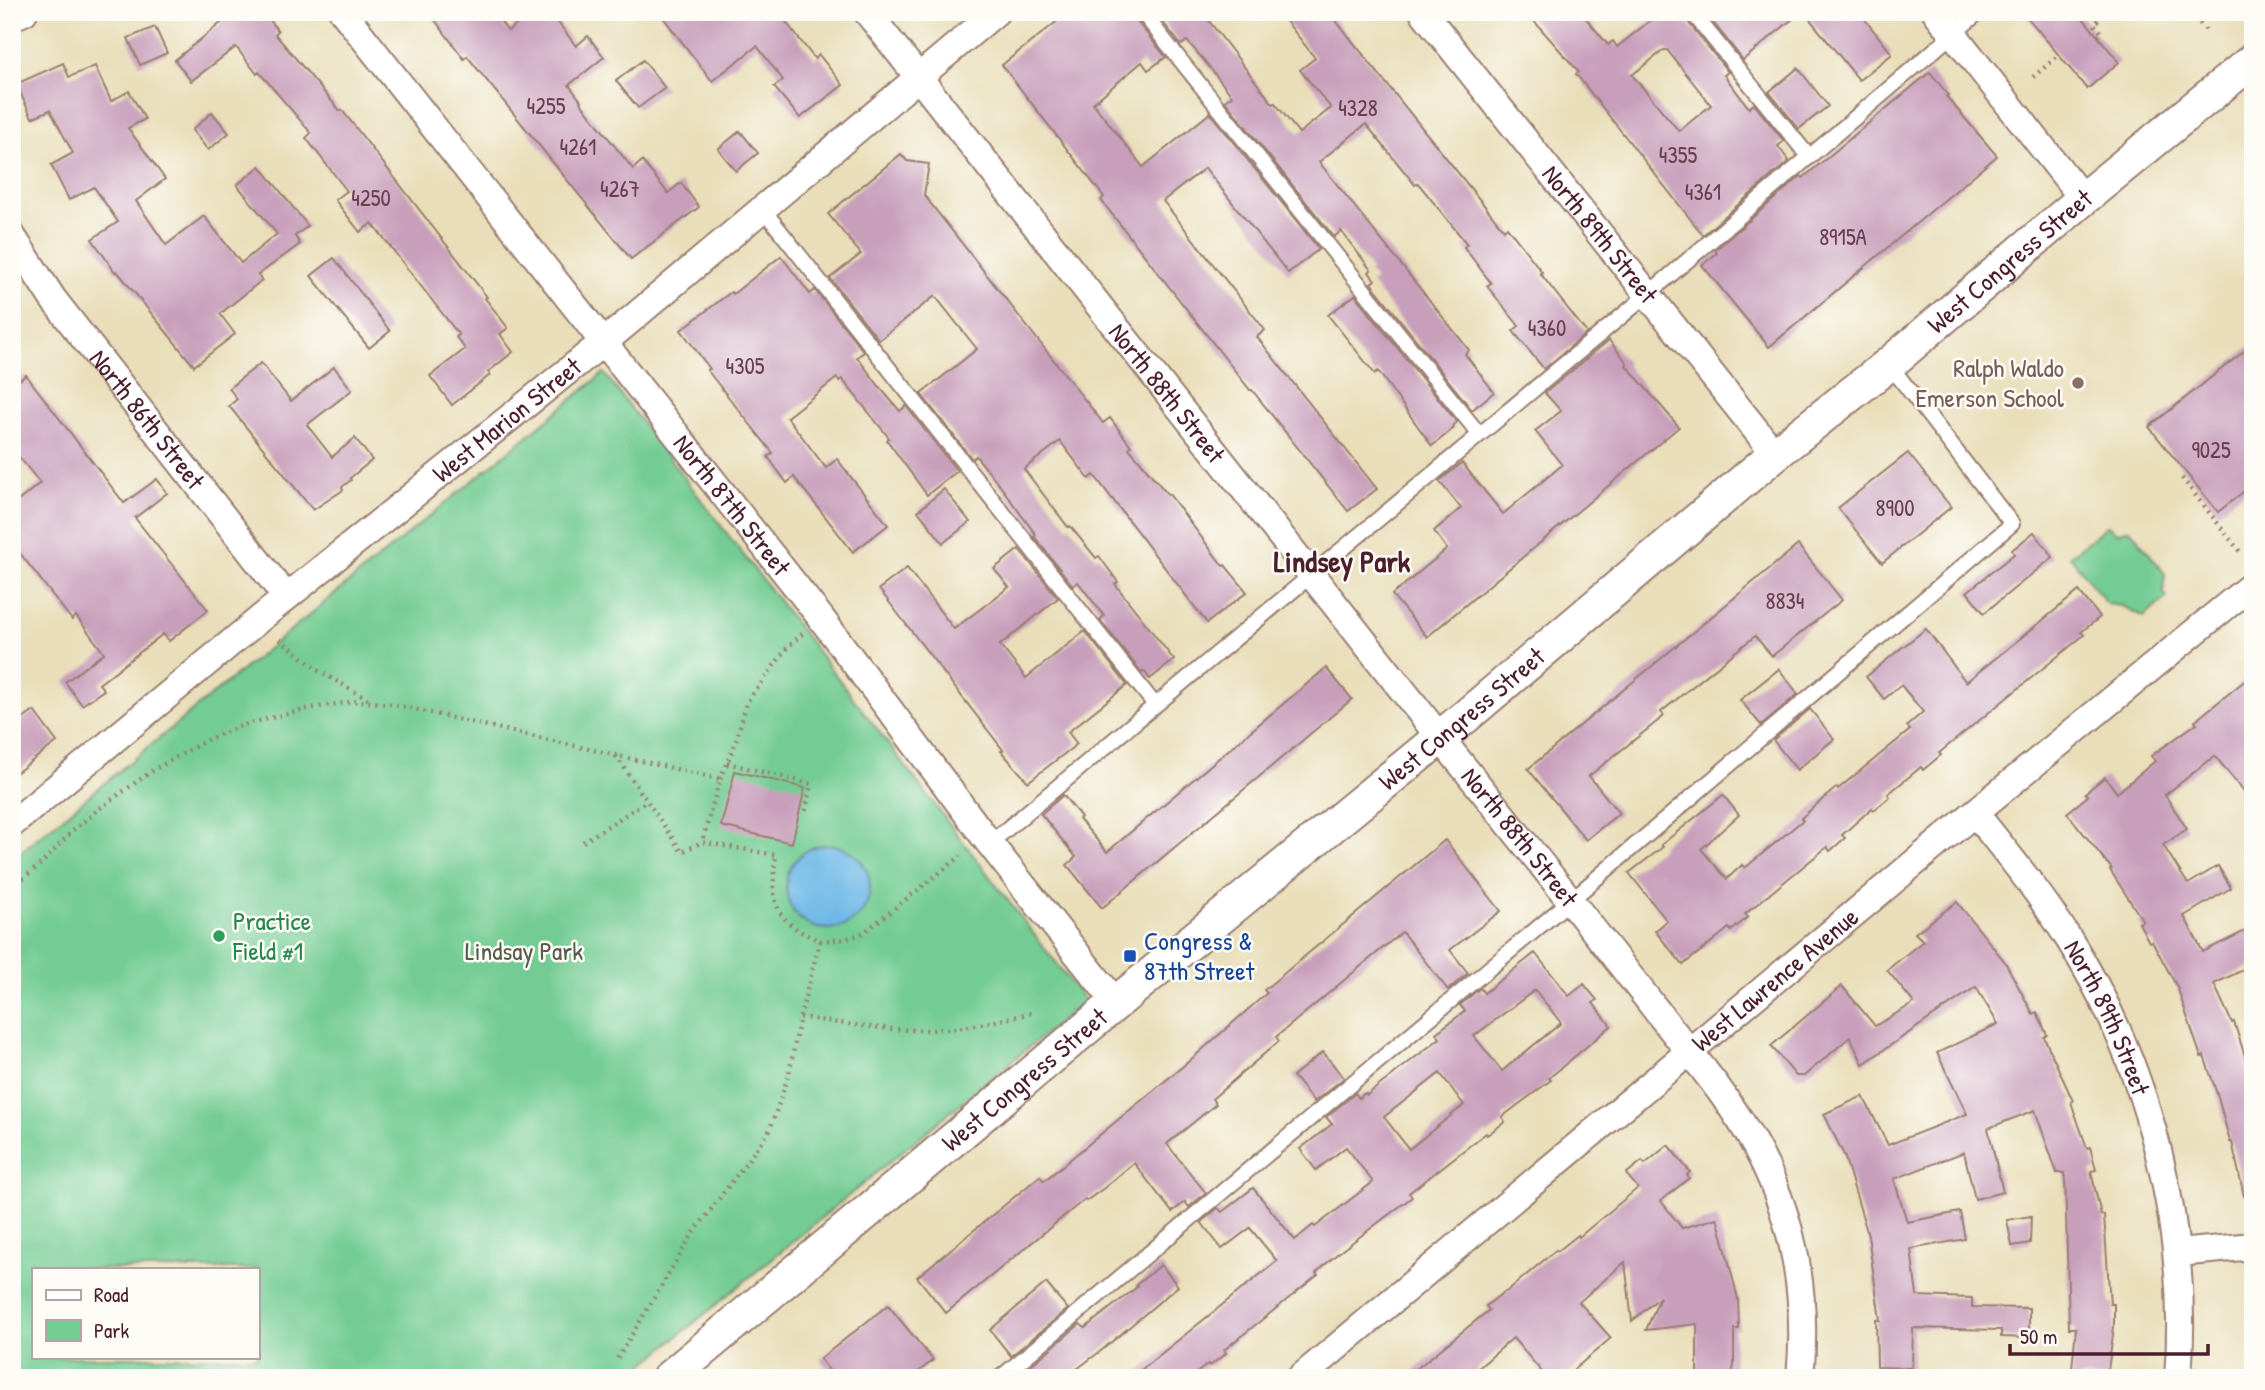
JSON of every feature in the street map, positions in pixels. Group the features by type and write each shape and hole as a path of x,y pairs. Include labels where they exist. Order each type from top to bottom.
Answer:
{"street":[{"path":"12,17 24,12"},
{"name":"North 87th Street","path":"343,12 821,618 989,844 1116,1003"},
{"name":"North 88th Street","path":"867,12 1310,575 1571,900 1730,1106 1756,1148 1777,1195 1798,1262 1804,1339 1800,1378"},
{"name":"West Marion Street","path":"12,824 286,597 602,343 996,12"},
{"name":"North 89th Street","path":"1423,12 1775,454"},
{"path":"1936,12 2083,199"},
{"name":"West Congress Street","path":"669,1378 1116,1003 1440,738 1775,454 1889,364 2083,199 2253,60"},
{"name":"North 86th Street","path":"12,236 53,299 286,597"},
{"name":"West Lawrence Avenue","path":"1300,1378 2253,584"},
{"name":"North 89th Street","path":"1975,813 2070,941 2108,1011 2154,1129 2178,1253 2181,1343 2178,1378"},
{"path":"2178,1253 2253,1246"}],"lane":[{"path":"1142,12 1479,434"},
{"path":"1692,12 1808,157"},
{"path":"989,844 1647,295 1979,12"},
{"path":"762,208 1155,705"},
{"path":"1000,1378 1571,900 2012,523 1889,364"}],"path":[{"path":"2098,36 2102,33 2094,24 2108,12"},
{"path":"2191,12 2207,32"},
{"path":"2032,76 2059,55"},
{"path":"2182,478 2241,553"},
{"path":"702,842 720,779 747,702 786,648 821,618"},
{"path":"280,639 319,671 373,703"},
{"path":"12,888 104,804 155,769 243,725 298,711 357,701 391,704 720,779"},
{"path":"616,755 682,852 702,842 776,855 772,885 779,911 796,931 820,941 846,939 863,933 961,856"},
{"path":"727,763 811,784 805,813"},
{"path":"583,842 647,801"},
{"path":"616,1361 692,1235 769,1132 789,1074 800,1017 820,941"},
{"path":"800,1017 862,1026 924,1030 996,1021 1034,1012"}],"green space":[{"name":"Lindsay Park","path":"604,373 1085,1001 627,1378 12,1378 12,859"},
{"path":"2108,525 2116,533 2130,529 2165,574 2163,592 2167,597 2144,617 2122,606 2107,604 2070,556"}],"water":[{"path":"828,845 844,848 858,857 867,871 870,887 867,903 858,917 844,926 828,929 812,926 798,917 789,903 786,887 789,871 798,857 812,848"}],"building":[{"path":"215,12 264,12 278,31 275,34 340,111 342,110 508,328 500,334 513,352 488,372 490,375 452,405 430,376 465,349 456,337 459,335 372,223 360,232 335,200 347,191 306,138 311,133 236,47 191,81 175,60 222,22"},
{"path":"429,12 493,12 508,31 533,12 550,12 576,46 588,36 604,57 569,85 580,102 633,169 642,161 668,193 681,183 699,207 631,259 467,56 464,59"},
{"path":"659,12 778,12 815,59 819,55 843,85 800,118 774,87 783,80 757,46 712,81"},
{"path":"1069,12 1133,12 1134,18 1166,57 1148,70 1142,62 1093,103 1143,167 1210,113 1319,249 1288,273 1205,168 1163,201 1265,330 1257,337 1377,489 1348,511 1101,200 1104,197 1002,65"},
{"path":"1155,12 1202,12 1273,104 1275,103 1299,133 1331,108 1300,70 1315,58 1279,12 1329,12 1504,230 1507,227 1587,333 1544,369 1513,331 1519,326 1487,286 1491,283 1464,247 1467,244 1366,124 1319,162 1469,350 1465,354 1494,392 1472,410 1371,283 1375,280 1369,272 1371,270 1341,231 1334,237 1225,101 1232,96 1203,59 1187,41 1181,45"},
{"path":"1526,12 1581,12 1608,45 1613,41 1617,47 1661,12 1683,12 1728,72 1724,75 1749,108 1754,104 1784,141 1778,146 1789,161 1703,235 1576,74 1579,72","holes":["1667,50 1711,105 1679,131 1632,75"]},
{"path":"1705,12 1801,12 1743,60"},
{"path":"1804,12 1859,12 1892,54 1859,80"},
{"path":"2023,12 2078,12 2119,62 2087,89"},
{"path":"155,27 167,53 140,65 128,38"},
{"path":"643,60 665,88 638,108 616,81"},
{"path":"63,63 69,77 95,66 111,101 129,91 145,119 128,128 165,179 136,201 166,245 204,216 241,263 277,234 237,185 260,166 308,226 295,236 300,244 258,275 262,280 220,314 235,334 194,366 117,271 115,272 92,239 118,222 94,187 69,200 51,165 73,153 50,110 32,118 16,84"},
{"path":"1798,68 1828,106 1799,129 1769,92"},
{"path":"1930,72 1948,95 1946,96 1997,156 1769,347 1702,265 1717,253 1715,250 1801,176 1803,178"},
{"path":"212,112 229,133 208,150 192,130"},
{"path":"740,131 758,153 736,171 718,149"},
{"path":"901,154 907,161 929,164 924,195 1103,423 1110,418 1131,446 1129,448 1247,592 1207,623 1094,475 1089,479 1060,441 1024,469 1068,527 1070,526 1096,558 1099,556 1118,582 1115,584 1174,660 1150,679 1144,671 1142,673 1100,620 1104,616 1078,582 1073,586 1034,536 1036,535 1001,487 976,456 972,459 921,394 977,349 935,296 879,340 830,278 861,254 828,214"},
{"path":"781,256 810,294 815,290 864,352 857,357 882,390 900,411 906,406 957,471 927,495 887,440 889,438 842,379 839,381 837,378 787,417 826,468 837,459 888,525 853,552 794,477 787,483 768,457 773,453 707,370 710,369 681,330"},
{"path":"334,258 390,331 369,348 311,276"},
{"path":"1355,295 1457,422 1454,428 1432,446 1378,371 1375,374 1328,315"},
{"path":"1609,340 1626,365 1679,427 1427,637 1392,595 1447,549 1434,531 1461,508 1439,481 1462,463 1503,514 1562,465 1535,431 1561,411 1545,393"},
{"path":"2253,344 2253,484 2218,512 2149,427"},
{"path":"261,363 291,401 334,367 352,390 307,425 332,457 355,438 372,460 350,478 342,487 343,490 313,510 229,406 237,399 229,388"},
{"path":"26,375 124,503 157,479 167,493 135,518 208,610 169,641 163,634 99,684 104,690 82,705 65,682 104,653 76,616 72,620 12,543 12,506 40,483 12,448 12,386"},
{"path":"1908,453 1951,507 1882,563 1838,508"},
{"path":"944,489 970,522 943,543 918,511"},
{"path":"2034,532 2053,557 1984,613 1967,592 2014,554 2012,550"},
{"path":"1798,545 1842,600 1772,656 1755,636 1661,712 1664,716 1589,776 1619,813 1586,840 1528,769"},
{"path":"1019,549 1058,598 1000,645 1026,678 1085,631 1127,685 1068,732 1077,744 1028,782 1001,751 1003,750 879,589 907,568 954,629 1009,587 994,569"},
{"path":"2079,591 2100,617 2081,632 2084,635 1939,753 1941,755 1923,770 1921,767 1888,794 1890,797 1874,810 1872,808 1842,835 1845,838 1830,851 1827,847 1745,914 1748,917 1731,931 1729,928 1683,965 1655,931 1667,921 1629,873 1723,795 1739,815 1701,849 1727,879 1742,865 1745,868 1803,820 1801,818 1837,787 1838,789 1910,730 1907,726 1923,712 1901,685 1884,699 1866,677 1926,629 1966,682"},
{"path":"1326,668 1352,699 1102,908 1067,865 1076,857 1041,814 1063,795 1107,852"},
{"path":"1779,669 1798,694 1761,725 1740,700"},
{"path":"2253,674 2253,803 2215,756 2165,795 2187,829 2163,845 2188,884 2218,866 2231,888 2184,916 2203,952 2253,927 2253,965 2214,984 2232,1023 2234,1022 2249,1069 2246,1071 2253,1096 2253,1195 2244,1196 2232,1142 2218,1097 2177,987 2152,941 2149,942 2139,923 2143,921 2110,870 2112,869 2067,813 2088,796 2085,793 2105,777 2117,793 2155,761 2151,756 2197,723 2195,721"},
{"path":"1810,709 1834,739 1797,770 1773,740"},
{"path":"34,711 57,742 12,776 12,727"},
{"path":"735,771 805,788 792,843 721,826"},
{"path":"1445,840 1501,911 1450,950 1468,973 1448,990 1402,932 1276,1037 1279,1041 1212,1099 1216,1104 1167,1144 1206,1193 1189,1207 1185,1202 1172,1212 1134,1163 1104,1188 1086,1201 1085,1199 946,1313 917,1277 1040,1176 1044,1181 1188,1062 1267,993 1264,990"},
{"path":"1957,902 2005,962 2033,1014 2037,1012 2047,1035 2044,1037 2073,1101 2071,1102 2087,1148 2090,1147 2096,1170 2091,1171 2101,1215 2104,1215 2110,1304 2114,1304 2114,1327 2107,1378 2071,1378 2076,1328 2069,1328 2065,1173 2057,1173 2035,1110 1988,1128 2003,1192 1975,1199 1964,1152 1894,1179 1907,1222 1960,1212 1965,1239 1911,1249 1917,1296 1972,1298 1972,1307 2029,1308 2029,1338 2001,1337 2001,1330 1913,1328 1912,1368 1877,1367 1876,1320 1880,1320 1868,1235 1844,1155 1824,1114 1863,1096 1888,1145 1967,1114 1937,1053 1998,1024 1976,987 1863,1064 1850,1037 1804,1076 1796,1076 1771,1046 1842,986 1875,1026 1914,1003 1887,970 1923,941 1915,933"},
{"path":"1535,953 1569,996 1584,984 1597,1000 1593,1003 1611,1026 1549,1078 1551,1080 1502,1117 1505,1122 1487,1135 1486,1133 1409,1193 1412,1197 1337,1254 1316,1273 1318,1275 1224,1350 1226,1353 1210,1366 1208,1364 1190,1378 1131,1378 1277,1261 1250,1228 1222,1249 1201,1222 1218,1208 1222,1212 1253,1188 1295,1240 1373,1182 1346,1147 1316,1170 1300,1149 1332,1124 1326,1117 1355,1093 1359,1098 1365,1093 1367,1095 1440,1038 1436,1033 1465,1011 1460,1005 1480,988 1484,993","holes":["1535,990 1561,1023 1502,1071 1474,1036","1440,1073 1464,1105 1409,1149 1384,1117"]},
{"path":"1323,1052 1344,1078 1314,1102 1293,1076"},
{"path":"1668,1145 1690,1172 1687,1175 1689,1178 1661,1201 1682,1228 1717,1218 1723,1239 1738,1299 1739,1329 1734,1329 1734,1366 1731,1378 1697,1378 1697,1324 1646,1330 1660,1297 1632,1321 1625,1262 1579,1302 1611,1338 1564,1378 1547,1378 1513,1338 1467,1378 1405,1378 1489,1310 1486,1306 1556,1250 1578,1235 1579,1237 1638,1188 1626,1174 1642,1161 1645,1164"},
{"path":"2031,1216 2030,1243 2012,1246 2007,1220"},
{"path":"1161,1265 1178,1286 1102,1350 1065,1378 1030,1378 1024,1371 1080,1324 1085,1328"},
{"path":"1046,1283 1068,1309 1011,1356 990,1330"},
{"path":"888,1305 933,1360 911,1378 835,1378 820,1359"}],"place":[{"name":"Ralph Waldo Emerson School","path":"2078,383"},
{"name":"Practice Field #1","path":"219,936"},
{"name":"Congress & 87th Street","path":"1130,956"}],"district":[{"name":"Lindsey Park","path":"1342,562"}]}
